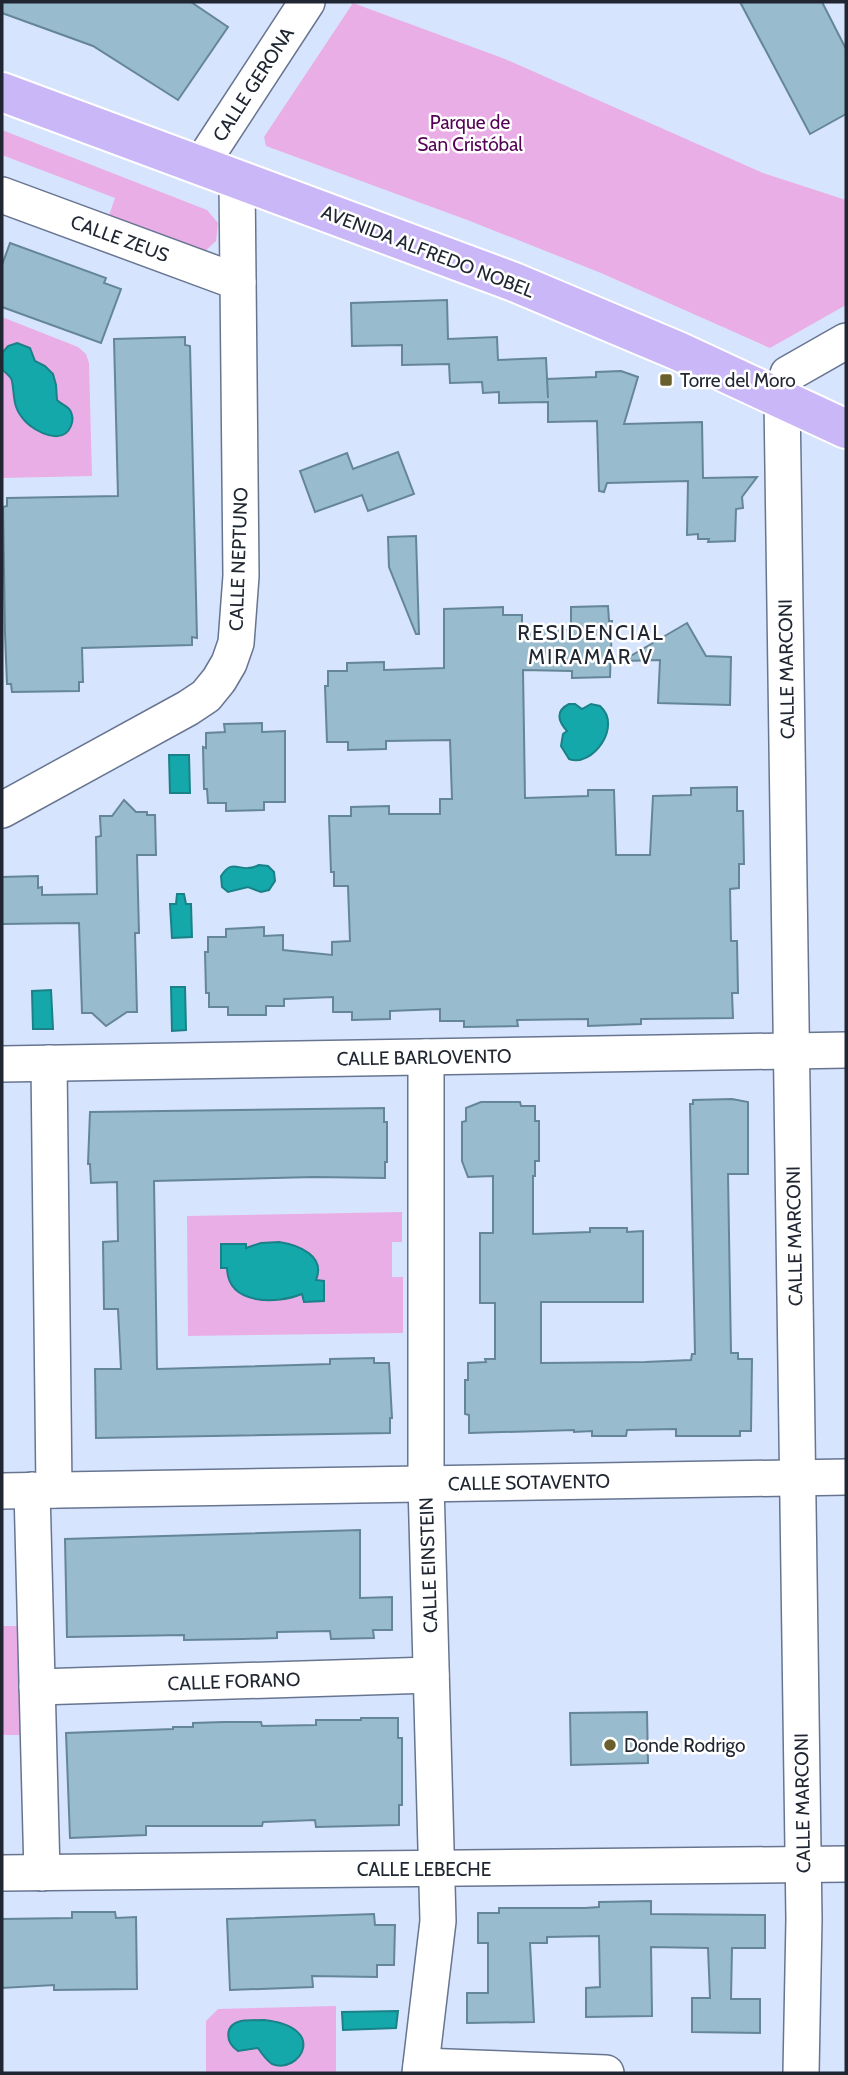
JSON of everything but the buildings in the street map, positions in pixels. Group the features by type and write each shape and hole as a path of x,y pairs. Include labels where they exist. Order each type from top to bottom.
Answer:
{"main road":[{"name":"AVENIDA ALFREDO NOBEL","path":"2,92 514,282 678,351 846,429"}],"street":[{"name":"CALLE GERONA","path":"200,166 304,3"},
{"name":"CALLE NEPTUNO","path":"2,810 188,708 205,696 229,663 236,643 241,576 237,179"},
{"name":"CALLE ZEUS","path":"2,195 238,282"},
{"path":"782,399 788,374 846,341"},
{"name":"CALLE MARCONI","path":"782,399 802,1864 802,2073"},
{"name":"CALLE BARLOVENTO","path":"2,1064 846,1050"},
{"name":"CALLE EINSTEIN","path":"420,2070 438,1921 426,1484 426,1057"},
{"path":"42,1873 29,1490 49,1063"},
{"name":"CALLE SOTAVENTO","path":"29,1490 846,1477"},
{"name":"CALLE FORANO","path":"37,1687 431,1675"},
{"name":"CALLE LEBECHE","path":"2,1873 846,1864"},
{"path":"420,2070 606,2073"}],"green space":[{"name":"Parque de San Cristóbal","path":"353,3 505,59 763,173 846,200 846,305 770,348 601,273 470,221 266,146 264,137"},
{"path":"2,130 207,210 218,223 216,241 203,253 107,221 115,198 2,155"},
{"path":"2,317 78,347 86,354 89,363 92,476 2,478"},
{"path":"402,1212 402,1242 392,1242 392,1277 403,1277 403,1333 188,1336 187,1216"},
{"path":"2,1626 19,1626 20,1735 2,1735"},
{"path":"336,2006 336,2073 206,2073 206,2021 218,2009"}],"shaded area":[{"path":"17,343 30,348 35,361 53,374 57,400 69,409 72,416 71,426 62,435 42,433 25,421 18,411 11,379 2,369 2,353 8,346"},
{"path":"569,704 575,704 582,709 591,704 600,706 606,714 608,724 602,743 587,757 578,760 569,759 561,746 563,734 567,731 559,716"},
{"path":"169,755 189,755 190,793 170,793"},
{"path":"259,865 268,866 274,872 275,881 269,890 261,892 248,887 228,892 222,887 221,876 230,867 252,868"},
{"path":"177,894 184,894 186,904 191,904 192,937 172,938 170,904 176,904"},
{"path":"171,987 185,987 186,1030 172,1031"},
{"path":"51,990 53,1029 33,1029 32,991"},
{"path":"279,1242 302,1249 314,1258 318,1272 316,1280 324,1281 324,1301 304,1302 302,1294 268,1300 245,1296 236,1290 227,1268 221,1268 221,1244 246,1244 246,1248 261,1243"},
{"path":"398,2011 396,2028 343,2030 342,2012"},
{"path":"264,2020 284,2024 297,2031 303,2040 299,2057 282,2066 272,2064 258,2048 238,2051 234,2047 228,2034 235,2023"}],"place":[{"name":"Torre del Moro","path":"666,380"},
{"name":"Donde Rodrigo","path":"610,1745"}],"district":[{"name":"RESIDENCIAL MIRAMAR V","path":"591,645"}]}
